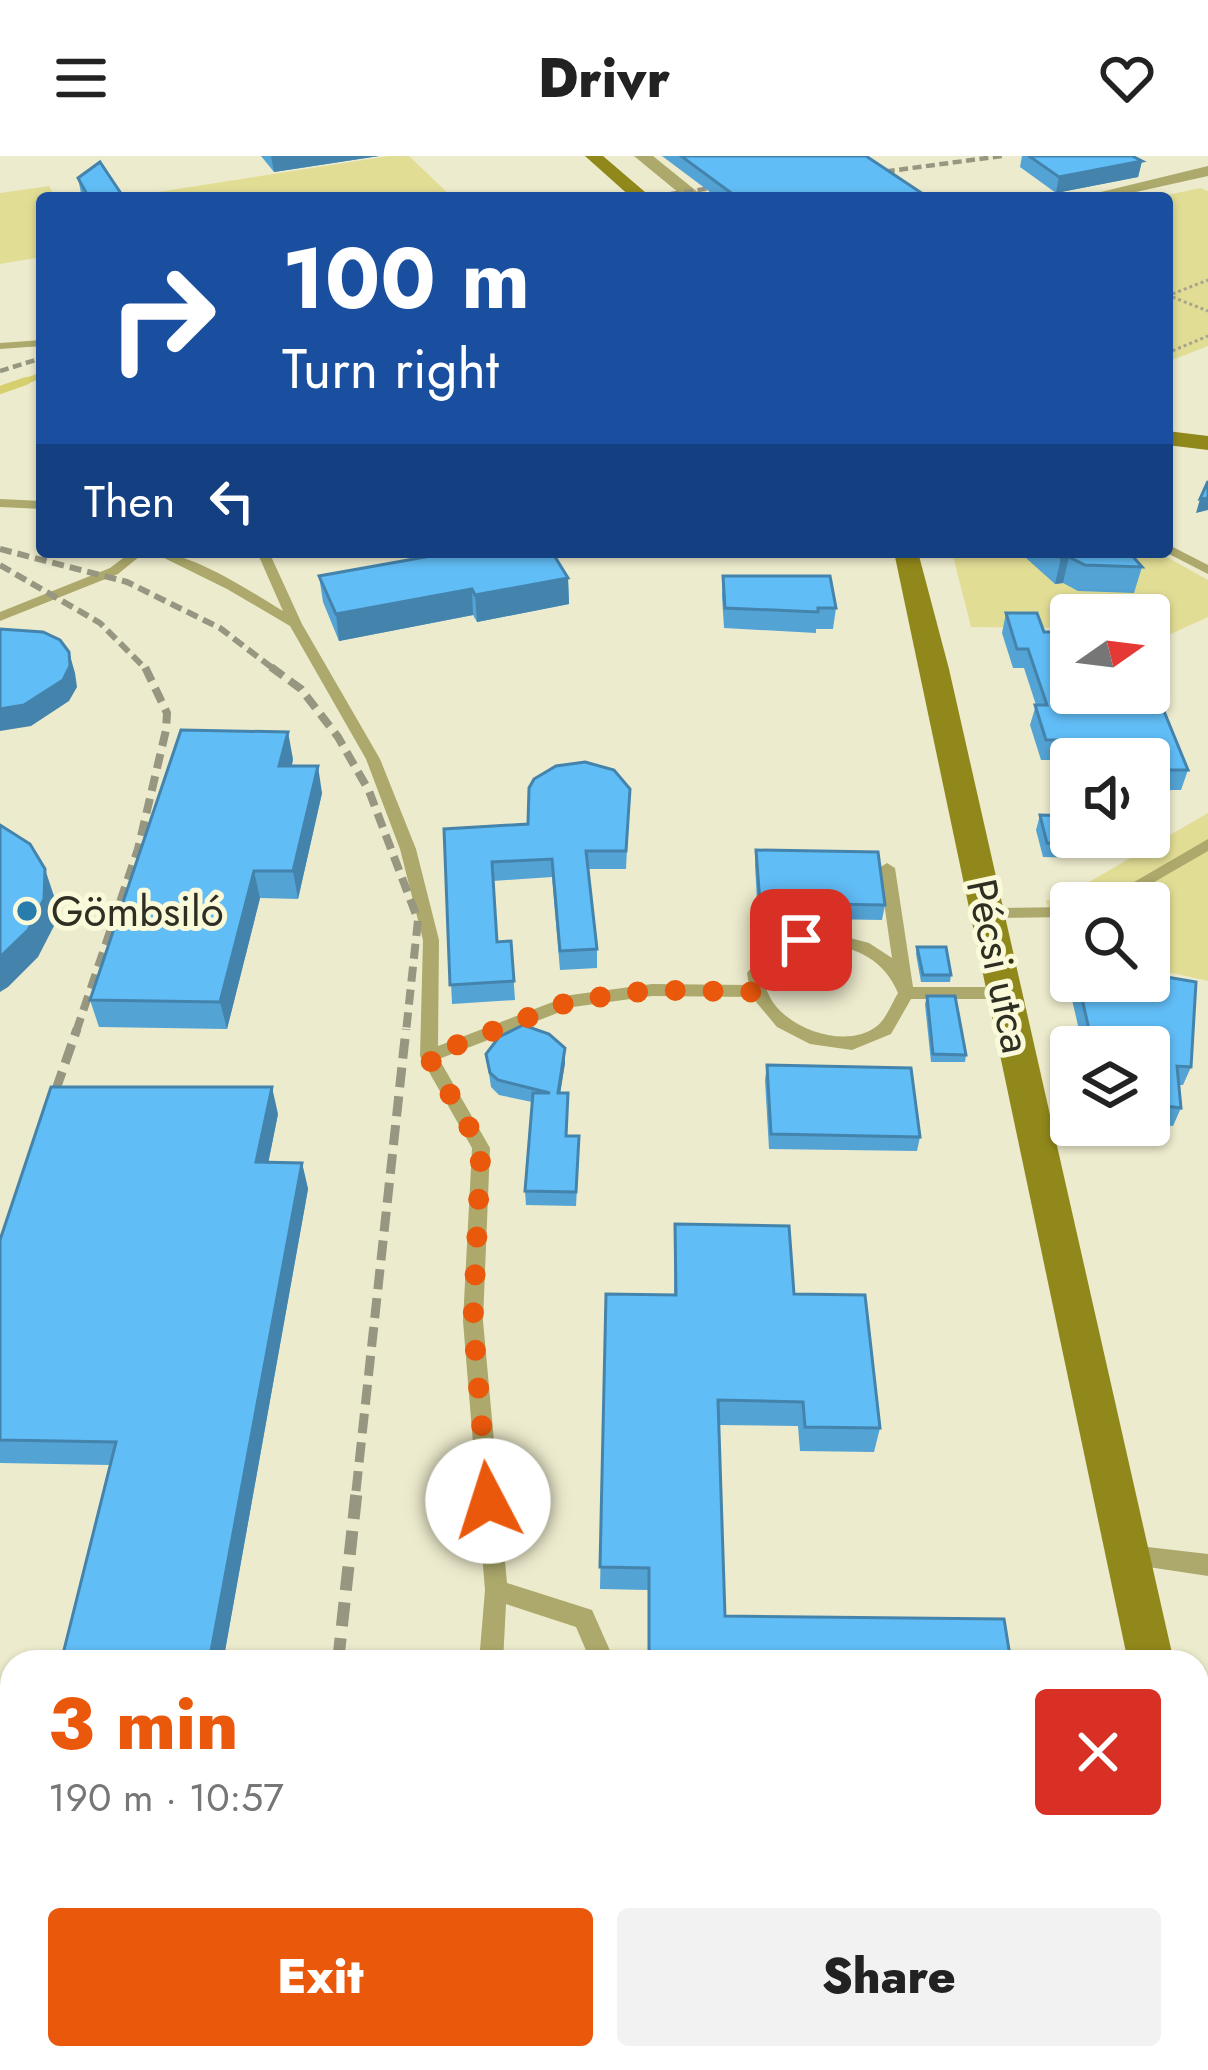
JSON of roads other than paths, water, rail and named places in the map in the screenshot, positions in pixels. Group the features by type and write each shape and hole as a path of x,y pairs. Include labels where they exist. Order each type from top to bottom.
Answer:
{"street":[{"path":"593,156 636,192"},
{"path":"642,156 688,192"},
{"path":"1112,192 1208,171"},
{"path":"1173,439 1208,443"},
{"name":"Pécsi utca","path":"907,558 1148,1650"}],"lane":[{"path":"0,346 36,344"},
{"path":"0,502 36,505"},
{"path":"1173,551 1208,570"},
{"path":"0,617 114,571 131,558"},
{"path":"171,558 295,623"},
{"path":"265,558 295,623 373,759 408,849 431,940 428,1056 481,1148 473,1321 496,1590 491,1650"},
{"path":"1146,882 1204,852"},
{"path":"887,868 906,993 890,1025 871,1036 823,1041 778,1024 756,992 757,974 781,947 824,937 870,948 888,961 906,993"},
{"path":"988,913 1050,912"},
{"path":"428,1056 592,997 652,990 756,992"},
{"path":"906,993 1005,993"},
{"path":"1126,1556 1208,1565"},
{"path":"496,1590 584,1618 598,1650"}],"waterway":[{"path":"26,381 36,377"},
{"path":"0,390 26,381"},
{"path":"18,384 26,381"}],"railway":[{"path":"859,175 1002,156"},
{"path":"685,192 739,184"},
{"path":"0,371 36,360"},
{"path":"0,549 127,582 220,628 273,668"},
{"path":"0,565 100,623 146,669"},
{"path":"273,668 301,689 338,737 369,791 418,920 406,1032"},
{"path":"76,1032 138,849 166,730 167,713 146,669"},
{"path":"46,1118 77,1029"},
{"path":"356,1491 406,1029"},
{"path":"339,1650 357,1488"}],"place":[{"name":"Gömbsiló","path":"27,911"}]}
